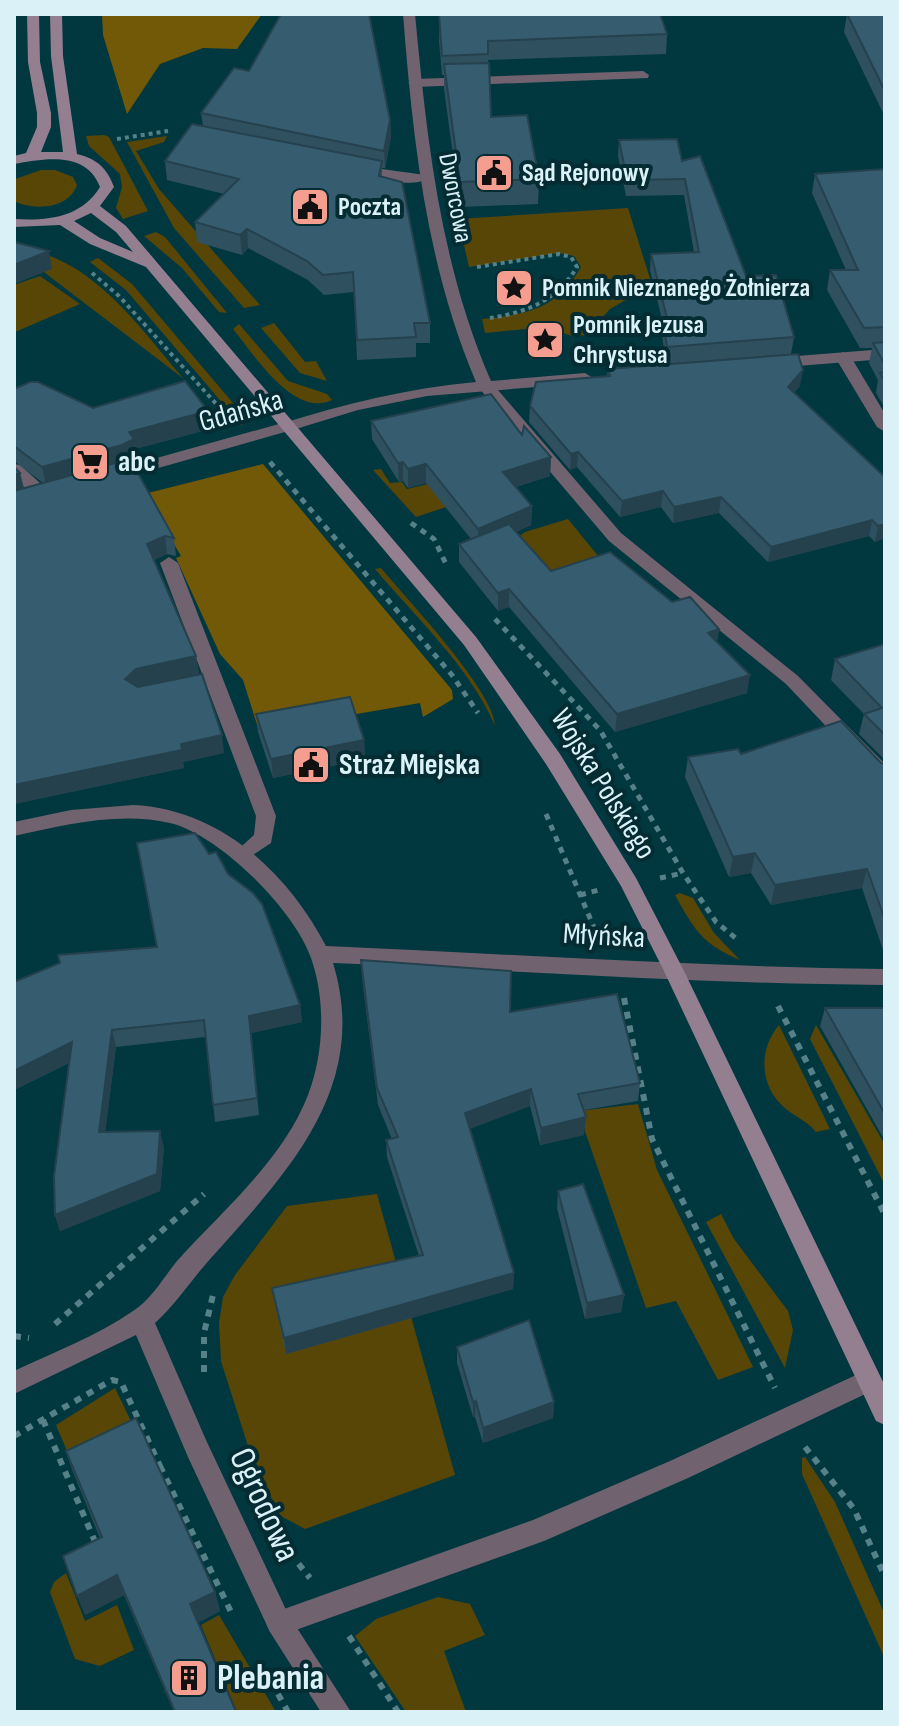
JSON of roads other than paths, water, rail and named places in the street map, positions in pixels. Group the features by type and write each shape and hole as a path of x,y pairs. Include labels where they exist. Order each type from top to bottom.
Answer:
{"main road":[{"path":"32,156 44,127 34,62 33,14"},
{"path":"56,14 57,56 71,157"},
{"path":"14,160 32,156 71,157 98,168 105,177 107,187 92,207 62,220 14,223"},
{"name":"Wojska Polskiego","path":"92,207 121,229 470,641 553,759 629,883 673,969 885,1413"},
{"name":"Wojska Polskiego","path":"62,220 95,241 149,264"}],"street":[{"name":"Dworcowa","path":"409,14 424,177 463,340 485,385"},
{"path":"415,83 643,75"},
{"path":"345,168 400,178 424,177"},
{"path":"750,365 885,354"},
{"path":"843,357 885,427"},
{"name":"Gdańska","path":"87,483 355,406 427,391 595,377"},
{"path":"485,385 615,537 792,680 885,776"},
{"path":"14,469 43,495"},
{"path":"169,563 208,681 266,816 264,838 242,855"},
{"path":"14,829 129,812 168,815 194,824 242,855 290,910 320,954 328,984 330,1016 328,1056 319,1096 286,1153 142,1320 14,1383"},
{"name":"Młyńska","path":"320,954 673,969 763,976 885,977"},
{"name":"Ogrodowa","path":"142,1320 197,1448 279,1623 337,1712"},
{"path":"279,1623 485,1551 719,1454 869,1380"}],"place":[{"name":"Sąd Rejonowy","path":"494,173"},
{"name":"Poczta","path":"310,207"},
{"name":"Pomnik Nieznanego Żołnierza","path":"514,288"},
{"name":"Pomnik Jezusa Chrystusa","path":"545,340"},
{"name":"abc","path":"90,462"},
{"name":"Straż Miejska","path":"311,765"},
{"name":"Plebania","path":"189,1678"}]}
